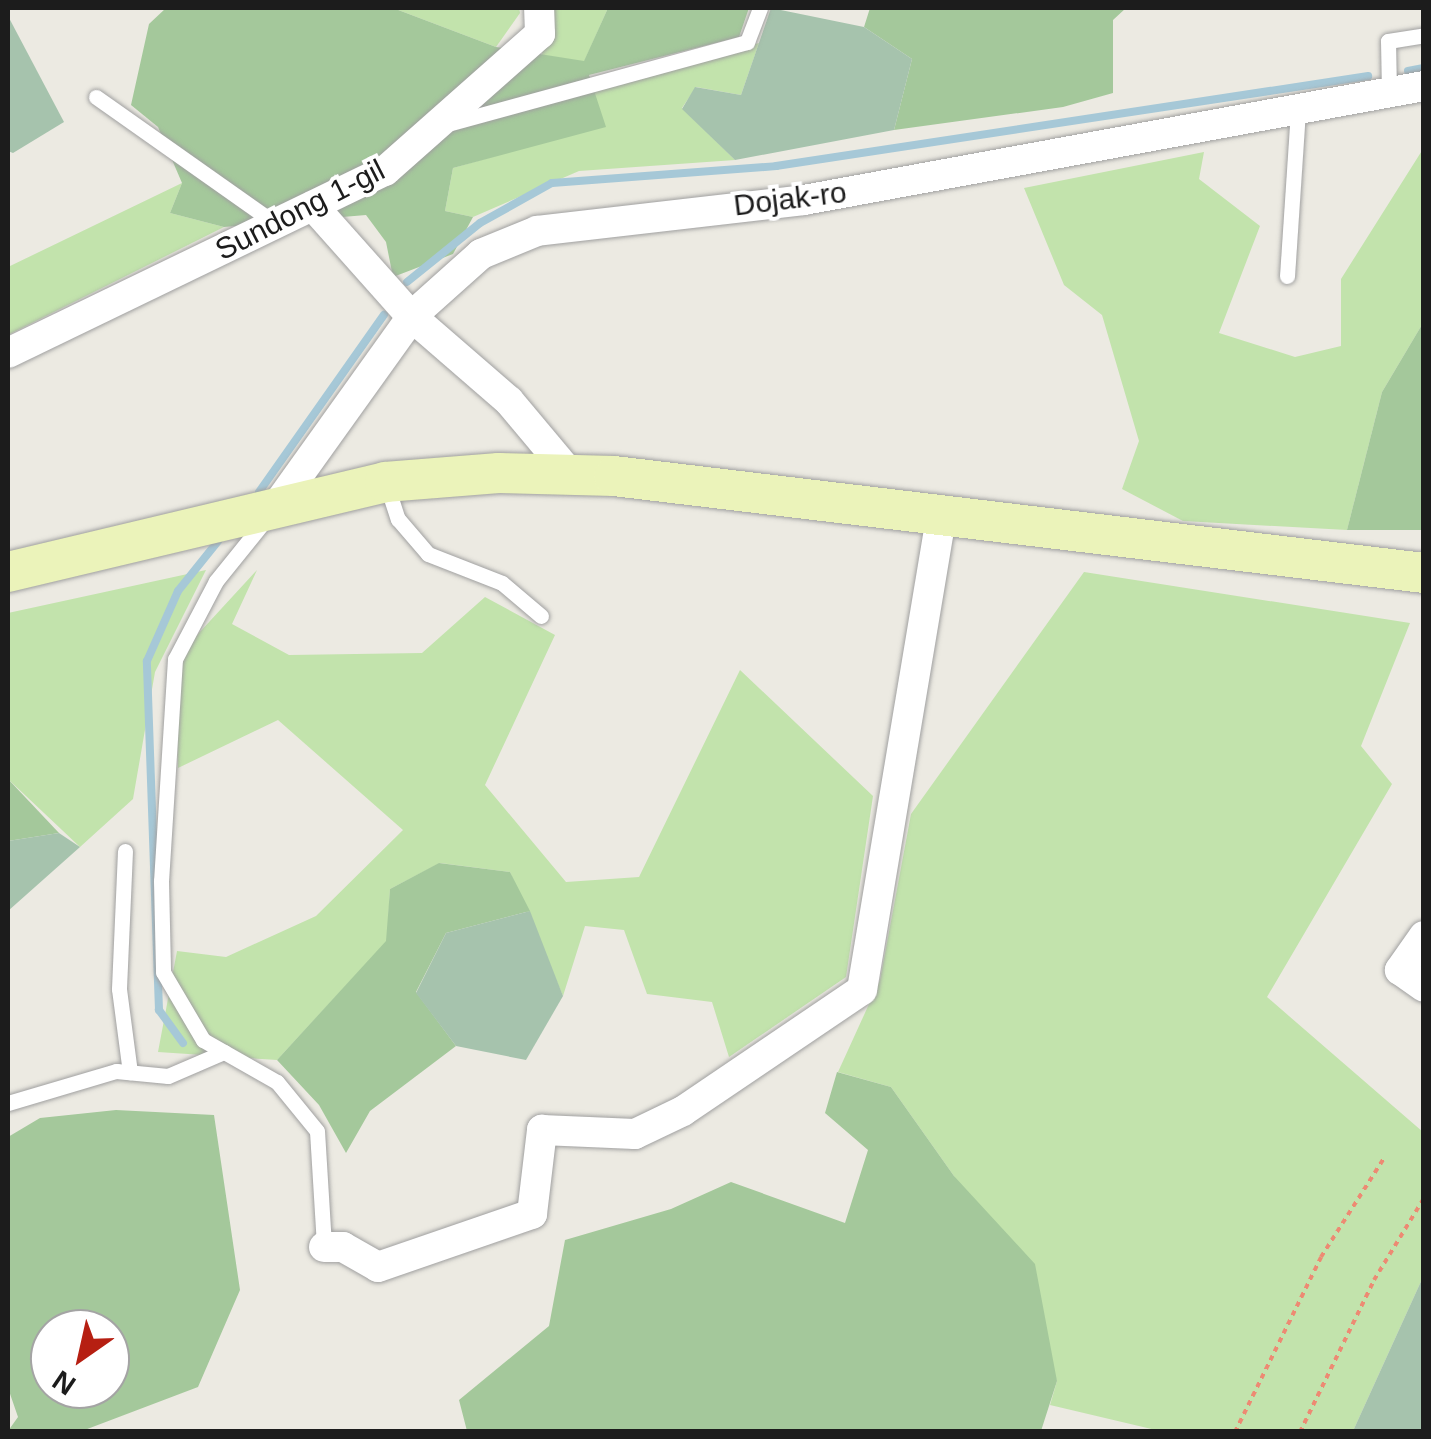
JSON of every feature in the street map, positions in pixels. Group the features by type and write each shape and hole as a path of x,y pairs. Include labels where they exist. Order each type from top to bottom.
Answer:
{"street":[{"name":"Sundong 1-gil","path":"8,354 386,171 540,34 540,8"},
{"name":"Dojak-ro","path":"275,508 412,317 481,254 537,231 804,200 1424,86"},
{"path":"314,206 412,317 509,401 571,475"},
{"path":"8,572 386,482 499,472 571,475 1424,574"},
{"path":"324,1247 343,1247 378,1267 532,1214 542,1130 636,1134 683,1111 862,990 941,517"},
{"path":"1424,936 1400,970 1424,987"}],"lane":[{"path":"433,128 747,42 760,8"},
{"path":"1389,92 1388,41 1424,35"},
{"path":"96,97 276,224"},
{"path":"1286,276 1298,109"},
{"path":"386,482 398,520 428,554 502,583 541,616"},
{"path":"275,508 216,581 175,659 161,881 163,972 204,1040 277,1082 317,1131 324,1247"},
{"path":"125,851 119,989 130,1072"},
{"path":"8,1102 130,1072 168,1076 224,1052"}],"path":[{"path":"1235,1432 1322,1257 1384,1158"},
{"path":"1300,1432 1374,1280 1424,1198"}],"green space":[{"path":"166,8 393,8 496,47 584,61 608,8 749,8 739,37 589,75 606,127 453,168 445,211 473,217 453,254 393,277 386,242 366,215 224,227 170,213 182,183 158,127 131,105 149,24"},
{"path":"393,8 519,8 520,13 496,47"},
{"path":"547,8 608,8 584,62 542,55"},
{"path":"771,8 864,27 912,59 894,130 735,160 682,109 695,87 741,95"},
{"path":"870,8 1126,8 1113,20 1113,93 1063,107 894,130 912,59 864,27"},
{"path":"8,16 64,122 13,153 8,151"},
{"path":"759,43 741,95 696,87 682,108 735,160 579,171 473,217 445,211 453,168 568,135 594,91"},
{"path":"1423,149 1423,323 1382,392 1347,530 1183,521 1122,489 1139,441 1102,315 1064,285 1024,188 1204,152 1199,179 1260,226 1219,333 1295,357 1341,346 1341,279"},
{"path":"182,183 170,213 224,227 8,335 8,267"},
{"path":"1423,323 1423,530 1347,530 1382,392"},
{"path":"206,570 155,672 133,799 80,847 8,779 8,613"},
{"path":"257,570 232,624 289,655 422,653 485,597 555,635 485,785 566,882 639,877 740,670 873,796 846,977 729,1057 712,1002 647,994 624,930 585,926 563,996 510,872 440,863 390,889 387,941 277,1060 158,1052 177,951 226,957 316,916 403,830 278,720 178,768 175,659"},
{"path":"1084,572 1410,623 1361,746 1392,784 1267,997 1423,1132 1423,1277 1353,1431 1160,1431 1050,1405 1057,1381 954,1176 891,1087 838,1072 880,980 911,814"},
{"path":"8,779 59,833 8,841"},
{"path":"59,833 80,847 8,911 8,841"},
{"path":"439,863 510,872 530,911 446,933 416,992 456,1046 370,1111 346,1153 319,1105 277,1060 386,941 390,889"},
{"path":"530,911 563,996 526,1060 456,1046 416,993 446,933"},
{"path":"837,1072 891,1087 954,1176 1035,1264 1057,1381 1041,1431 467,1431 459,1400 549,1326 565,1240 671,1209 731,1182 845,1223 868,1150 825,1113"},
{"path":"116,1110 214,1115 240,1290 198,1387 82,1431 8,1431 18,1417 8,1388 8,1137 40,1118"},
{"path":"1423,1277 1423,1431 1353,1431"}],"waterway":[{"path":"1408,71 1424,68"},
{"path":"407,282 480,223 552,183 776,166 1368,76"},
{"path":"259,492 384,315"},
{"path":"183,1043 159,1010 147,661 178,591 219,540"}]}
